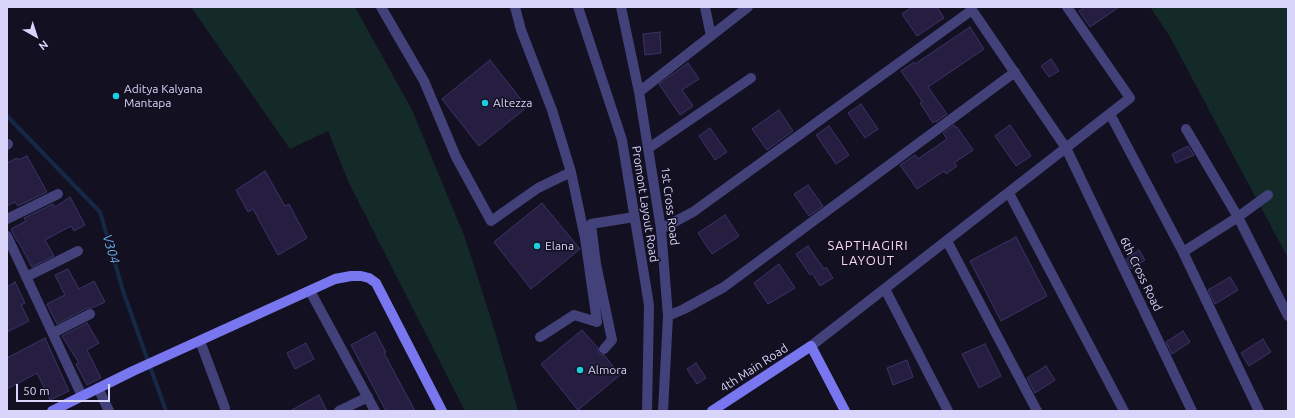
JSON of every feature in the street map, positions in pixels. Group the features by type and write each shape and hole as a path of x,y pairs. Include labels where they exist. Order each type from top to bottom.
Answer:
{"street":[{"path":"382,7 424,81 456,157 491,221 538,188 571,172"},
{"path":"515,7 552,110 571,172 585,238 597,322 574,315 540,337"},
{"name":"Promont Layout Road","path":"578,7 622,140 649,305 646,411"},
{"name":"1st Cross Road","path":"622,7 649,148 661,229 668,316 664,411"},
{"path":"705,7 711,36"},
{"path":"639,92 748,7"},
{"path":"845,411 811,346 1130,98 1068,7"},
{"path":"661,229 693,212 971,9"},
{"name":"6th Cross Road","path":"971,9 1066,148 1192,411"},
{"path":"668,316 684,310 724,287 1015,72"},
{"path":"649,148 751,78"},
{"path":"1110,114 1183,252 1259,411"},
{"path":"1186,129 1238,217 1288,316"},
{"path":"1008,193 1124,411"},
{"path":"7,219 58,194"},
{"path":"1183,252 1238,217 1268,195"},
{"path":"604,349 612,340 596,264 591,224 634,217"},
{"path":"7,236 82,396"},
{"path":"947,240 1037,411"},
{"path":"26,277 78,251"},
{"path":"52,411 133,371 334,280 351,276 369,278 376,283 442,411"},
{"path":"885,289 948,411"},
{"path":"310,291 375,411"},
{"path":"52,332 90,314"},
{"path":"200,341 225,408"},
{"name":"4th Main Road","path":"712,411 811,346"},
{"path":"98,388 109,411"},
{"path":"339,411 368,397"}],"green space":[{"path":"191,7 355,7 412,110 465,238 492,322 518,411 465,411 348,181 328,131 290,149"},
{"path":"1150,7 1288,7 1288,258 1169,35"}],"building":[{"path":"912,7 937,7 944,18 917,36 902,14"},
{"path":"1085,7 1119,7 1090,27 1079,11"},
{"path":"970,27 984,49 928,87 947,114 933,123 920,103 922,101 901,71 914,62 915,64"},
{"path":"660,32 661,53 645,55 643,34"},
{"path":"1051,59 1059,71 1049,77 1041,66"},
{"name":"Altezza","path":"490,60 527,107 479,146 442,99"},
{"path":"688,63 699,79 682,90 693,106 680,115 659,84"},
{"path":"861,104 878,129 865,138 848,113"},
{"path":"779,110 793,131 767,150 752,129"},
{"path":"954,125 973,150 954,163 957,166 946,174 944,171 917,189 900,165 915,155 918,159 947,139 943,133"},
{"path":"1010,125 1031,156 1016,166 995,136"},
{"path":"829,126 849,155 836,164 816,135"},
{"path":"710,128 727,152 715,160 699,136"},
{"path":"1188,146 1194,155 1176,163 1172,154"},
{"path":"27,156 47,192 18,206 15,202 7,206 7,163 17,158 18,160"},
{"path":"265,171 285,206 289,204 307,238 278,255 253,209 248,212 236,190"},
{"path":"808,185 823,206 809,216 794,194"},
{"path":"70,197 85,225 74,231 71,226 45,240 54,256 32,267 11,229 26,221 24,218 53,204 55,207"},
{"name":"Elana","path":"542,203 580,249 531,289 494,242"},
{"path":"725,215 739,236 712,254 698,233"},
{"path":"1016,237 1047,296 1001,321 970,261"},
{"path":"808,246 824,269 826,267 833,278 820,286 812,273 810,275 796,254"},
{"path":"1139,250 1145,260 1131,269 1126,259"},
{"path":"779,264 795,288 768,304 754,283"},
{"path":"68,269 79,289 94,281 105,302 92,308 87,308 57,324 47,304 65,295 55,275"},
{"path":"1230,277 1238,290 1215,304 1208,290"},
{"path":"15,282 25,303 21,305 29,321 7,332 7,287"},
{"path":"87,323 99,343 87,350 101,378 87,385 76,364 79,363 62,336"},
{"name":"Almora","path":"582,330 598,348 599,354 604,355 620,375 578,410 541,364"},
{"path":"1183,331 1190,342 1172,354 1166,342"},
{"path":"375,332 386,352 384,353 415,411 386,411 351,345"},
{"path":"45,338 69,391 50,400 37,373 7,389 7,358"},
{"path":"1263,339 1271,352 1249,366 1241,353"},
{"path":"306,343 314,359 295,369 287,353"},
{"path":"985,344 1001,376 979,388 962,354"},
{"path":"907,360 913,377 893,385 887,368"},
{"path":"696,363 706,378 697,384 687,369"},
{"path":"1046,366 1055,380 1035,393 1027,378"},
{"path":"319,395 327,411 290,411"}],"waterway":[{"name":"V304","path":"7,116 100,212 124,294 166,411"}],"place":[{"name":"Aditya Kalyana Mantapa","path":"116,96"},
{"name":"Altezza","path":"485,103"},
{"name":"Elana","path":"537,246"},
{"name":"Almora","path":"580,370"}],"district":[{"name":"SAPTHAGIRI LAYOUT","path":"868,254"}]}
